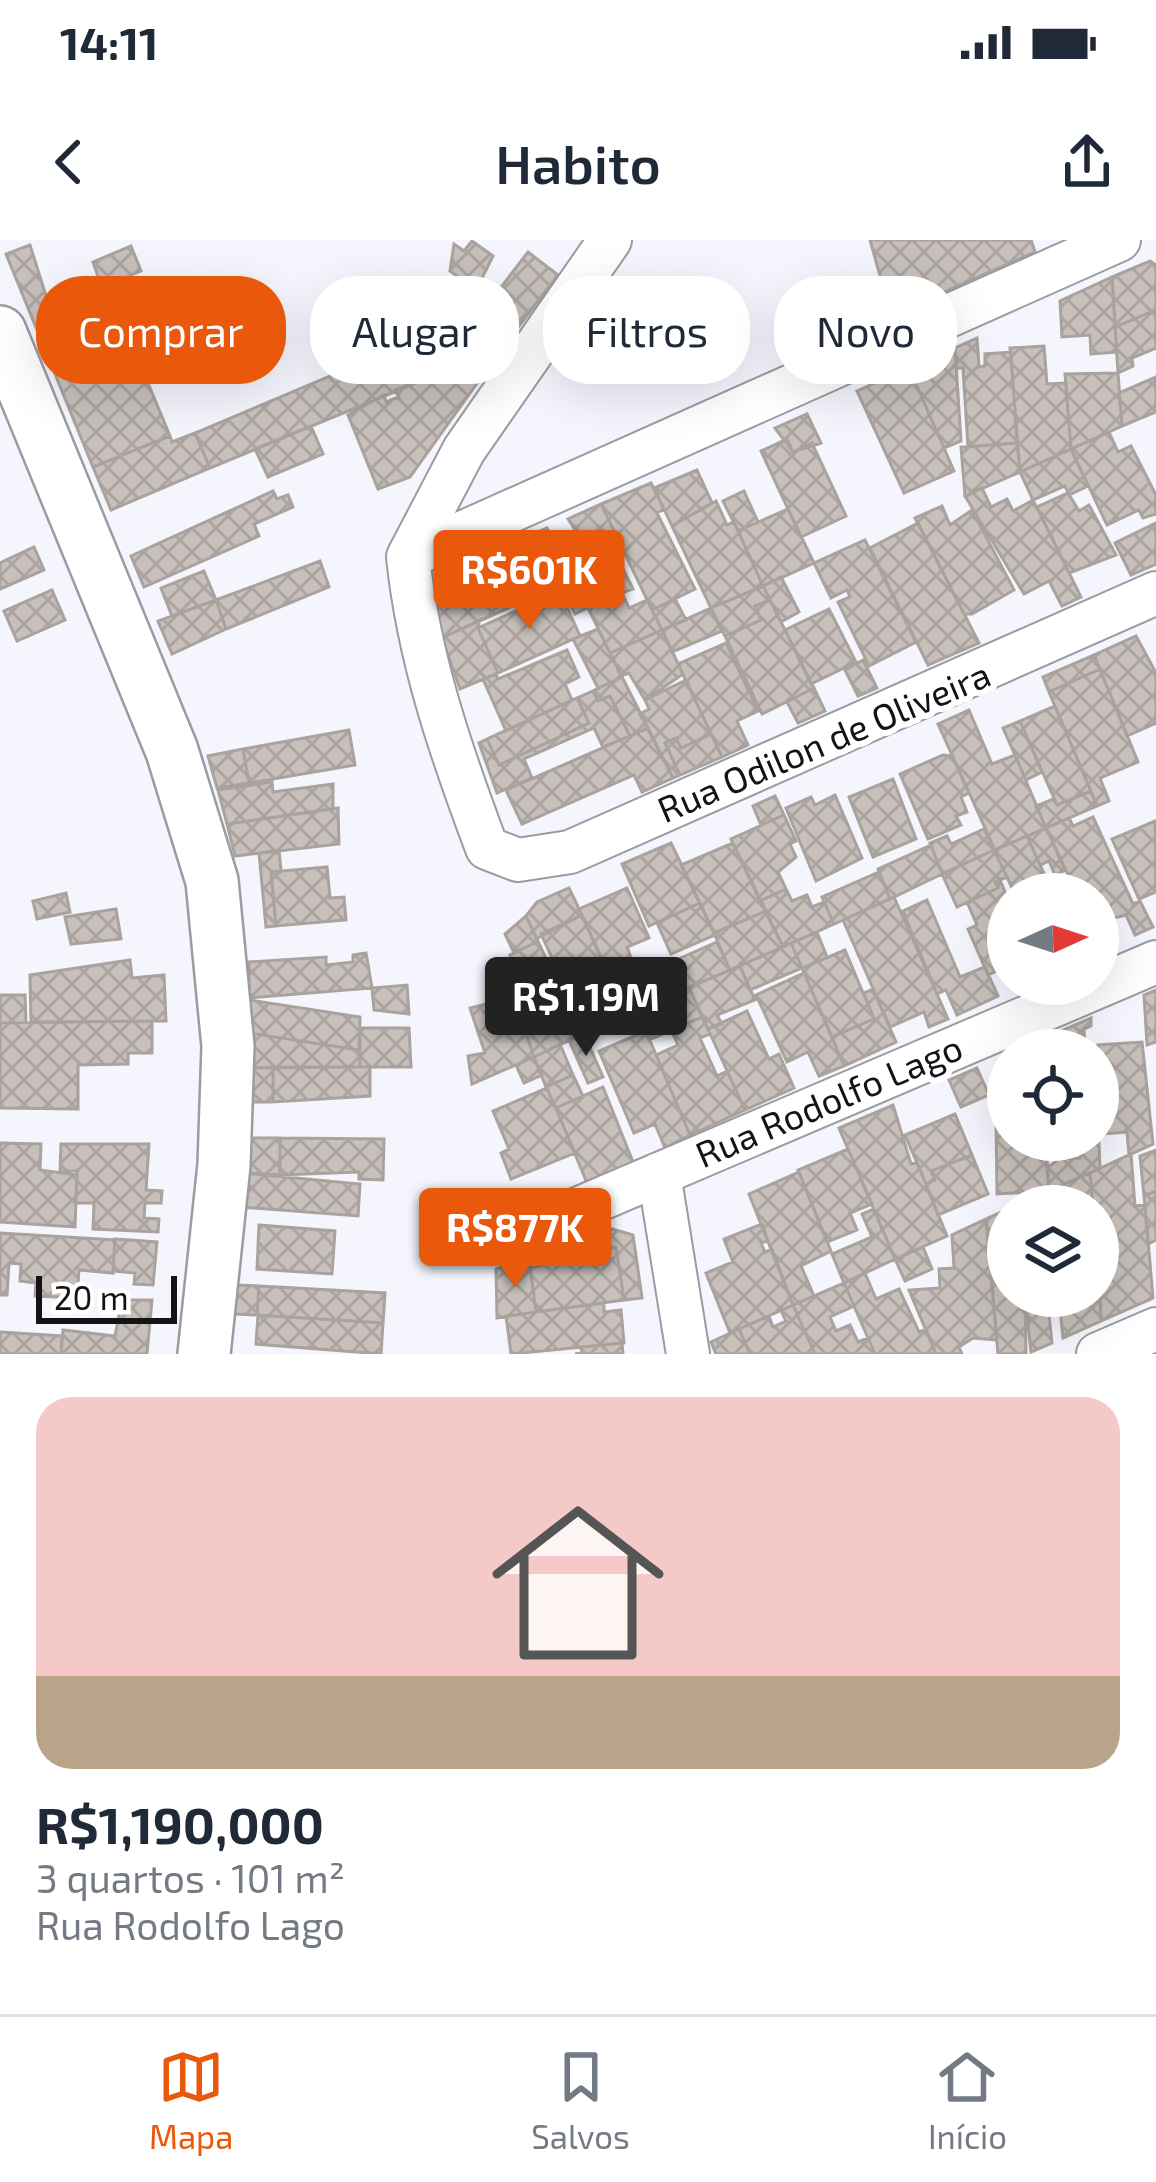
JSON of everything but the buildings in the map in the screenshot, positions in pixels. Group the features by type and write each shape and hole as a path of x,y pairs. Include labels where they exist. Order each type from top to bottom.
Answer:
{"street":[{"path":"408,557 464,450 610,240"},
{"path":"408,557 1118,240"},
{"path":"0,332 172,751 212,881 228,1046 224,1165 204,1354"},
{"name":"Rua Odilon de Oliveira","path":"408,557 415,622 442,726 487,848 518,860 570,852 1156,593"},
{"name":"Rua Rodolfo Lago","path":"568,1213 1156,962"},
{"path":"659,1174 688,1354"},
{"path":"1098,1354 1156,1329"}]}
